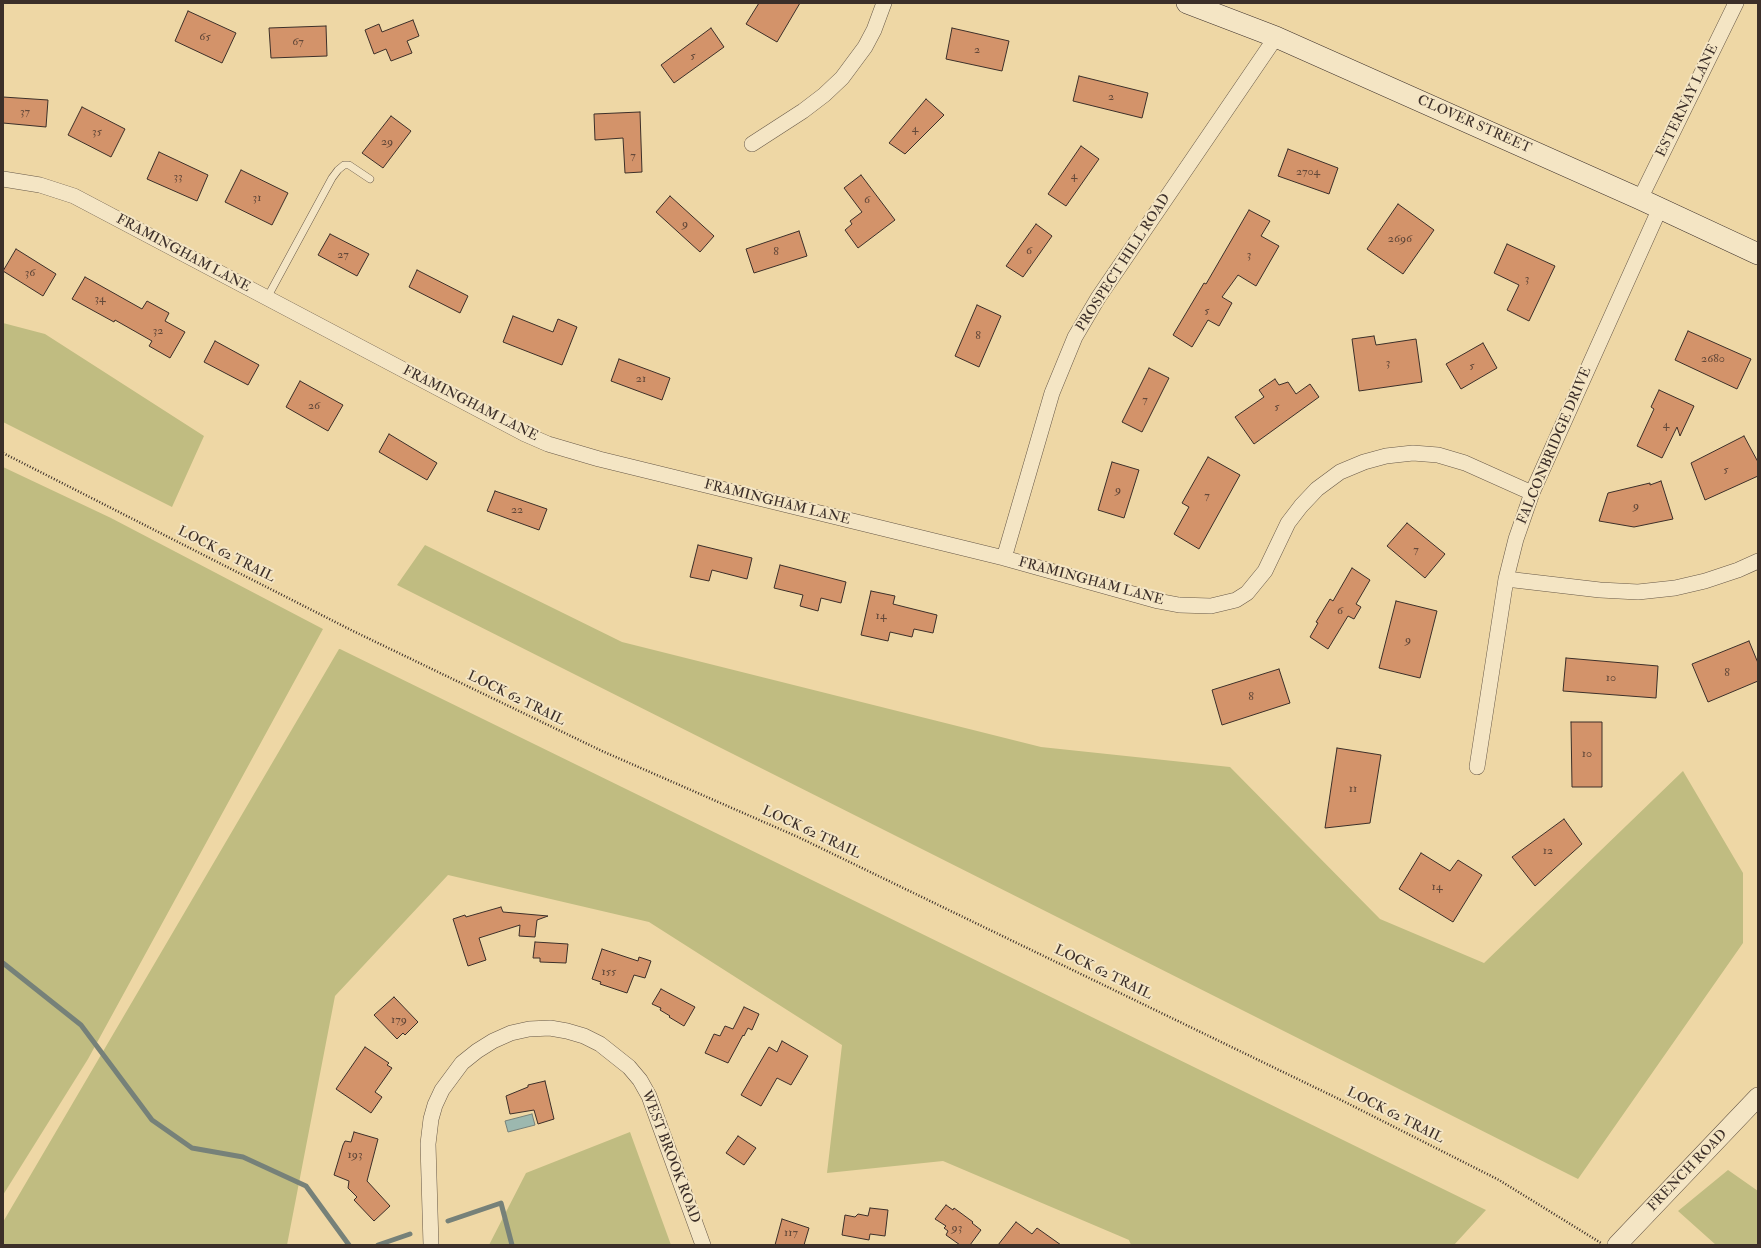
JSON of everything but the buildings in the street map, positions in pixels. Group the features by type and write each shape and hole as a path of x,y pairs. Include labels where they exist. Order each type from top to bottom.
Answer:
{"main road":[{"name":"CLOVER STREET","path":"1187,3 1276,37 1660,208 1758,254"}],"street":[{"path":"752,144 803,111 824,95 842,78 865,47 874,30 884,3"},
{"name":"ESTERNAY LANE","path":"1640,199 1736,3"},
{"name":"PROSPECT HILL ROAD","path":"1004,558 1052,393 1075,337 1102,292 1276,37"},
{"name":"FRAMINGHAM LANE","path":"3,179 40,184 74,196 525,434 548,444 599,460 1004,558 1158,601 1179,605 1211,606 1236,600 1247,593 1265,571 1288,523 1300,506 1317,489 1340,472 1364,462 1386,456 1413,452 1438,455 1465,463 1532,493"},
{"name":"FALCONBRIDGE DRIVE","path":"1477,767 1506,579 1516,539 1532,493 1660,208"},
{"path":"1506,579 1600,590 1638,592 1675,588 1705,581 1738,570 1758,561"},
{"name":"WEST BROOK ROAD","path":"431,1245 428,1144 431,1118 442,1090 462,1063 493,1041 511,1033 529,1028 550,1028 584,1036 600,1044 629,1067 640,1080 649,1096 703,1245"},
{"name":"FRENCH ROAD","path":"1617,1245 1758,1097"}],"lane":[{"path":"267,298 332,178 338,170 344,165 349,165 370,180"}],"path":[{"name":"LOCK 62 TRAIL","path":"3,453 374,642 602,751 798,837 1343,1101 1499,1180 1604,1245"}],"shaded area":[{"path":"3,323 45,334 204,436 172,507 3,422"},
{"path":"3,467 111,518 323,629 88,1059 3,1195"},
{"path":"425,545 622,642 1041,747 1230,767 1380,919 1484,963 1683,771 1743,873 1743,943 1578,1179 397,585"},
{"path":"339,649 1486,1210 1454,1245 1131,1245 1129,1240 943,1161 827,1173 842,1045 649,922 448,875 335,996 287,1245 3,1245 3,1222"},
{"path":"630,1132 671,1245 489,1245 526,1173"},
{"path":"1728,1170 1758,1191 1758,1245 1716,1245 1678,1211"}],"water":[{"path":"532,1114 535,1125 508,1132 505,1121"}],"waterway":[{"path":"3,963 81,1025 152,1120 192,1148 243,1157 306,1186 349,1245"},
{"path":"448,1221 501,1203 512,1245"},
{"path":"378,1245 410,1234"}]}
